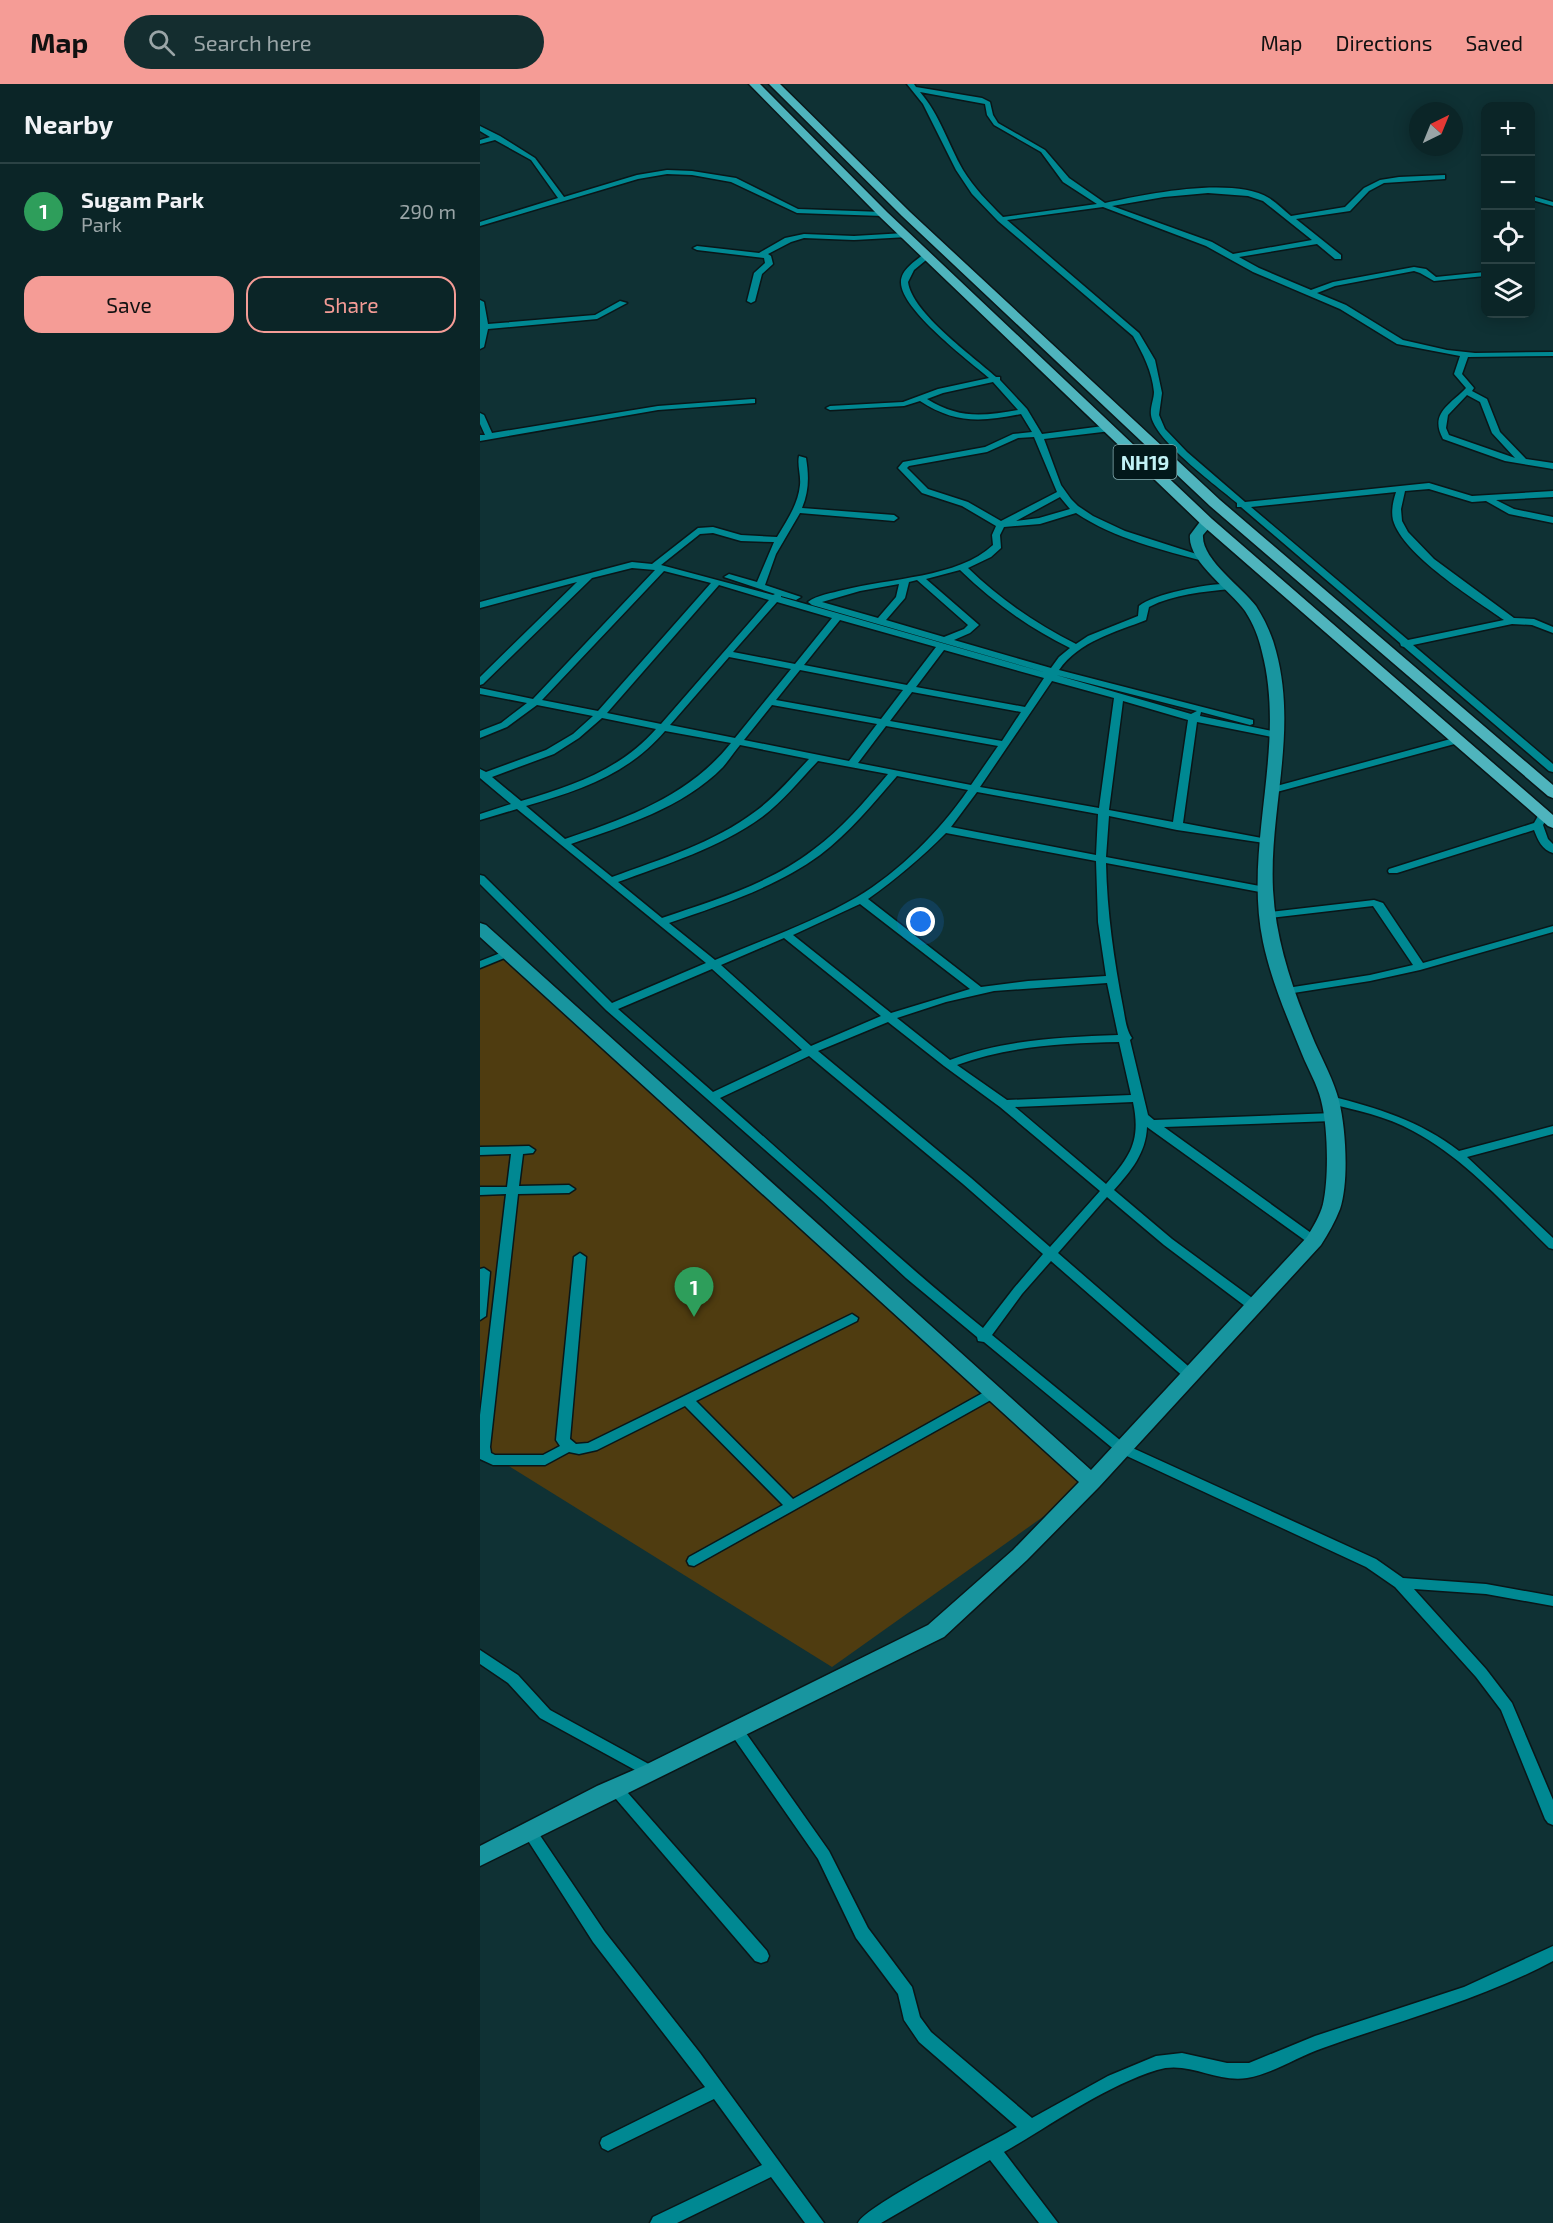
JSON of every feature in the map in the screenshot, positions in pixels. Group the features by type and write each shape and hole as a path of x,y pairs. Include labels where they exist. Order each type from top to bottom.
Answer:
{"highway":[{"name":"NH19","path":"754,84 883,214 1111,428 1207,522 1458,740 1545,821"},
{"name":"NH19","path":"774,84 906,214 1215,503 1553,793"}],"street":[{"path":"912,87 975,98 988,103 990,115 996,124 1042,151 1066,180 1104,205 1176,231 1234,256 1256,270 1343,307 1400,342 1465,354 1553,354"},
{"path":"912,87 926,103 960,170 975,192 1001,219 1136,335 1151,360 1158,393 1155,415 1161,430 1240,505 1553,769"},
{"path":"480,128 533,159 562,199"},
{"path":"480,142 498,137"},
{"path":"480,224 637,177 667,172 692,173 733,180 797,211 883,214"},
{"path":"1290,218 1347,208 1355,204 1362,192 1377,183 1442,177"},
{"path":"1001,219 1147,197 1234,190 1266,200 1338,257"},
{"path":"1535,198 1553,204"},
{"path":"762,254 788,240 804,236 854,238 905,235"},
{"path":"1234,256 1319,241"},
{"path":"697,248 762,254 770,260 769,264 758,273 751,301"},
{"path":"927,256 912,267 905,276 904,286 928,319 997,379 1024,411 1038,436 1060,494 1078,509 1125,532 1207,559"},
{"path":"1311,293 1333,284 1414,269 1423,271 1434,279 1481,273"},
{"path":"480,302 485,327 480,346"},
{"path":"485,327 597,317 623,303"},
{"path":"1465,354 1458,374 1470,388 1442,416 1440,423 1446,437 1455,442 1524,462 1553,466"},
{"path":"830,408 893,405 941,391 997,379"},
{"path":"1467,392 1484,401 1496,433 1524,462"},
{"path":"921,398 944,413 971,420 1024,411"},
{"path":"480,415 485,437 658,408 752,401"},
{"path":"1078,509 1040,521 1001,525 965,504 925,491 917,485 903,466 987,449 1016,436 1038,436 1111,428"},
{"path":"760,585 779,540 806,487 802,458"},
{"path":"1240,505 1437,487 1466,498 1553,494"},
{"path":"1401,489 1397,507 1398,522 1408,538 1442,570 1512,621"},
{"path":"813,602 868,586 920,578 961,566 995,550 998,546 996,535 1001,525 1060,494"},
{"path":"1488,498 1506,512 1532,514 1553,520"},
{"path":"796,510 894,518"},
{"path":"480,1857 615,1788 936,1631 1020,1555 1092,1482 1314,1241 1328,1217 1333,1198 1331,1108 1277,967 1265,891 1277,731 1276,684 1270,646 1250,608 1207,559 1196,540 1197,534 1207,522"},
{"path":"480,735 504,725 536,701 660,564 692,535 706,530 741,538 779,540"},
{"path":"482,604 630,558 760,585 778,595 837,618 942,644 1196,715"},
{"path":"482,604 632,565 660,564 717,582 813,602 942,644"},
{"path":"961,566 986,591 1009,608 1050,635 1075,647"},
{"path":"480,682 590,575"},
{"path":"853,763 942,644 974,625 920,578"},
{"path":"880,622 900,598 905,580"},
{"path":"482,774 550,752 576,736 600,715 717,582"},
{"path":"610,1008 785,934 861,899 924,849 954,818 1049,675 1075,647 1091,638 1143,618 1144,606 1152,602 1189,592 1231,586"},
{"path":"480,817 595,781 623,765 645,748 778,595"},
{"path":"563,843 627,822 661,806 698,784 719,765 837,618"},
{"path":"1404,644 1512,621 1550,626"},
{"path":"728,654 1025,710"},
{"path":"1049,675 1119,698 1277,731"},
{"path":"480,691 972,788 1267,842"},
{"path":"983,1338 1050,1255 1109,1191 1131,1163 1141,1137 1142,1117 1105,937 1101,858 1103,813 1119,698"},
{"path":"771,702 1003,744"},
{"path":"1178,827 1196,715"},
{"path":"1273,790 1458,740"},
{"path":"610,881 709,843 746,823 776,801 817,756"},
{"path":"660,922 723,901 768,881 815,854 851,824 895,772"},
{"path":"482,774 563,843 712,963 810,1050 968,1180 1050,1255 1190,1375"},
{"path":"1393,871 1545,821 1544,840 1553,850"},
{"path":"943,829 1265,891"},
{"path":"480,878 610,1008 711,1098 983,1338 1121,1448 1371,1563 1400,1583 1481,1673 1507,1707 1553,1819"},
{"path":"861,899 979,991"},
{"path":"1269,915 1374,903 1379,905 1420,967"},
{"path":"480,928 1092,1482"},
{"path":"1287,991 1370,978 1420,967 1553,929"},
{"path":"785,934 948,1064 1004,1104 1168,1242 1254,1306"},
{"path":"480,965 508,953"},
{"path":"711,1098 810,1050 889,1016 979,991 1113,979"},
{"path":"948,1064 992,1048 1020,1043 1126,1038"},
{"path":"1004,1104 1138,1098"},
{"path":"1153,1125 1331,1108 1400,1120 1429,1134 1458,1155 1553,1245"},
{"path":"1142,1117 1314,1241"},
{"path":"1458,1155 1553,1131"},
{"path":"480,1151 523,1150 513,1191 483,1446 485,1456 494,1460 545,1460 568,1447 579,1450 592,1447 852,1317"},
{"path":"480,1191 569,1189"},
{"path":"568,1447 564,1440 580,1257"},
{"path":"480,1316 484,1272"},
{"path":"694,1561 993,1393"},
{"path":"687,1400 792,1506"},
{"path":"1400,1583 1486,1589 1553,1602"},
{"path":"480,1656 513,1678 544,1713 651,1772"},
{"path":"736,1730 824,1855 862,1933 906,1992 912,2019 925,2037 1030,2127"},
{"path":"615,1788 761,1956"},
{"path":"530,1832 598,1937 717,2089 773,2169 815,2223"},
{"path":"867,2223 932,2182 1117,2079 1157,2063 1178,2058 1230,2071 1250,2070 1315,2043 1466,1995 1553,1953"},
{"path":"608,2143 717,2089"},
{"path":"993,2150 1049,2223"},
{"path":"659,2223 773,2169"}],"shaded area":[{"path":"508,953 1092,1482 832,1667 480,1448 480,966"}],"place":[{"name":"Sugam Park","path":"694,1317"}]}
